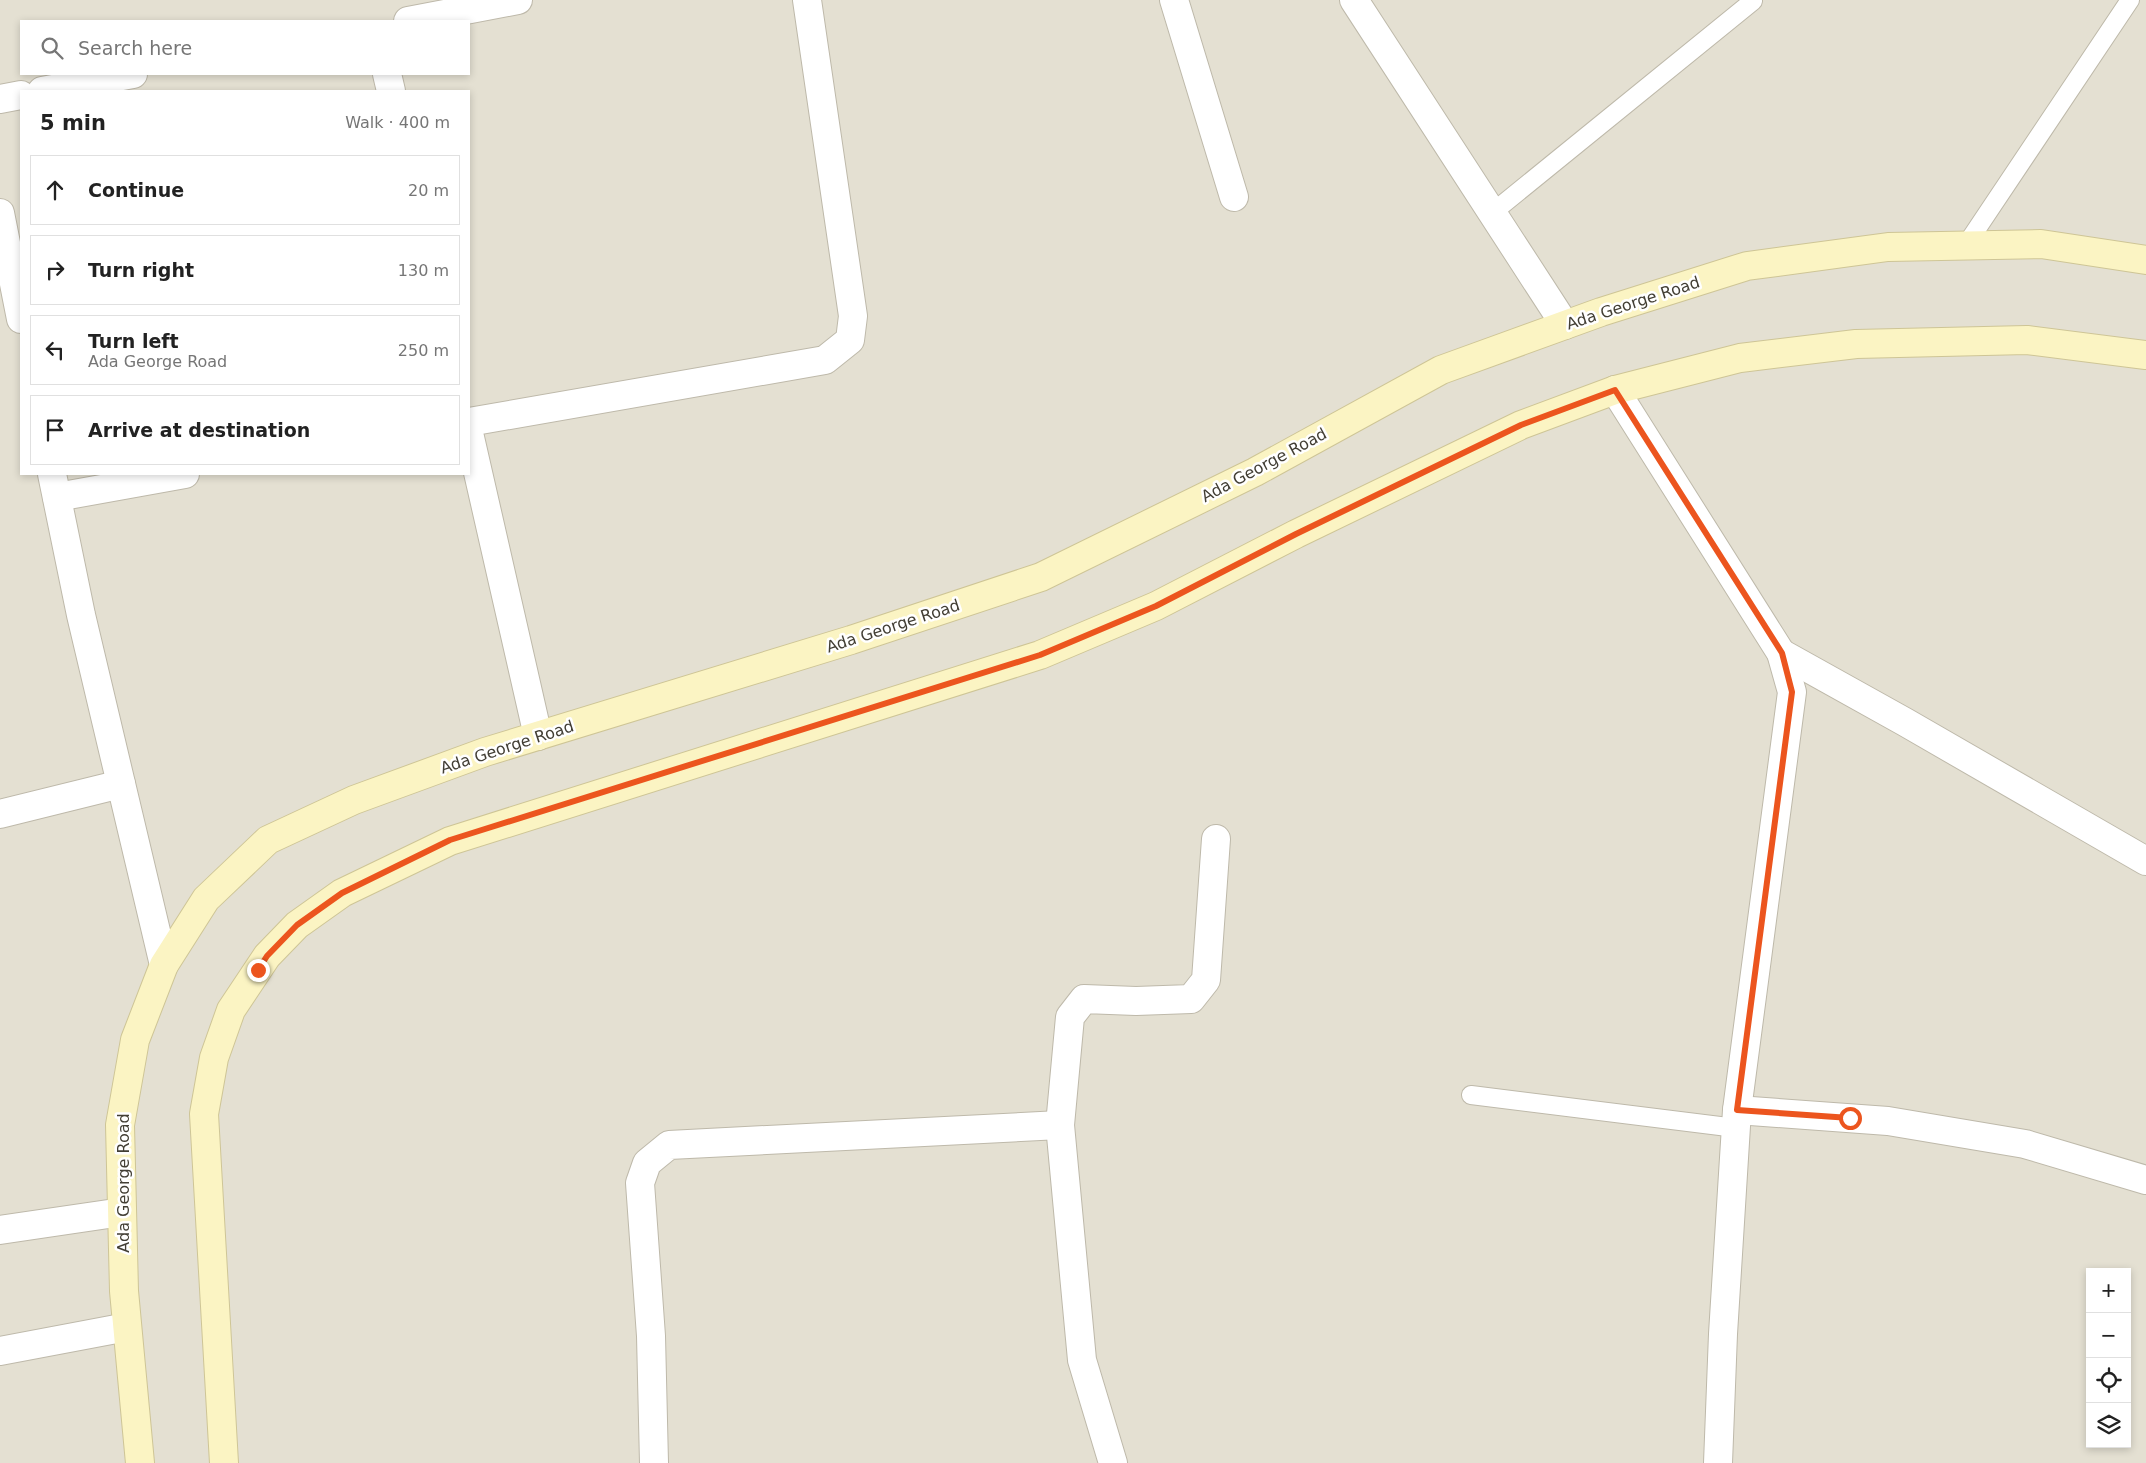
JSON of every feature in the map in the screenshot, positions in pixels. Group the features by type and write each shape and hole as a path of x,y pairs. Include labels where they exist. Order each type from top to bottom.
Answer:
{"main road":[{"name":"Ada George Road","path":"140,1463 124,1291 120,1125 135,1040 164,965 206,899 268,840 354,800 485,752 851,640 1041,577 1255,472 1441,370 1565,326 1747,266 1888,247 1966,245 2041,244 2146,260"},
{"path":"224,1463 204,1114 214,1058 231,1010 267,956 297,925 342,893 450,840 1040,655 1156,606 1296,534 1521,425 1615,390 1740,358 1856,344 2027,340 2146,355"}],"street":[{"path":"413,20 518,0"},
{"path":"470,422 826,360 850,340 853,316 807,0"},
{"path":"1174,0 1234,197"},
{"path":"1354,0 1565,326"},
{"path":"47,90 128,75"},
{"path":"387,75 391,90"},
{"path":"0,99 20,95"},
{"path":"0,213 20,313"},
{"path":"1615,390 1782,653 1792,692 1737,1119 1723,1334 1718,1463"},
{"path":"470,437 538,736"},
{"path":"164,965 81,615 55,485 173,475"},
{"path":"1782,653 2146,861"},
{"path":"0,814 121,784"},
{"path":"1113,1463 1082,1360 1060,1125 1070,1017 1084,999 1136,1001 1191,998 1206,980 1216,839"},
{"path":"1737,1119 1888,1121 2025,1144 2146,1180"},
{"path":"654,1463 651,1336 640,1183 647,1163 669,1144 1060,1125"},
{"path":"0,1230 122,1212"},
{"path":"0,1351 127,1327"}],"lane":[{"path":"1966,245 2130,0"},
{"path":"1492,213 1753,1"},
{"path":"1471,1095 1737,1119"}],"shaded area":[{"path":"0,0 2146,0 2146,1463 0,1463"}],"route":[{"path":"258,970 267,956 297,925 342,893 450,840 1040,655 1156,606 1296,534 1521,425 1615,390 1782,653 1792,692 1737,1110 1850,1118"}]}
